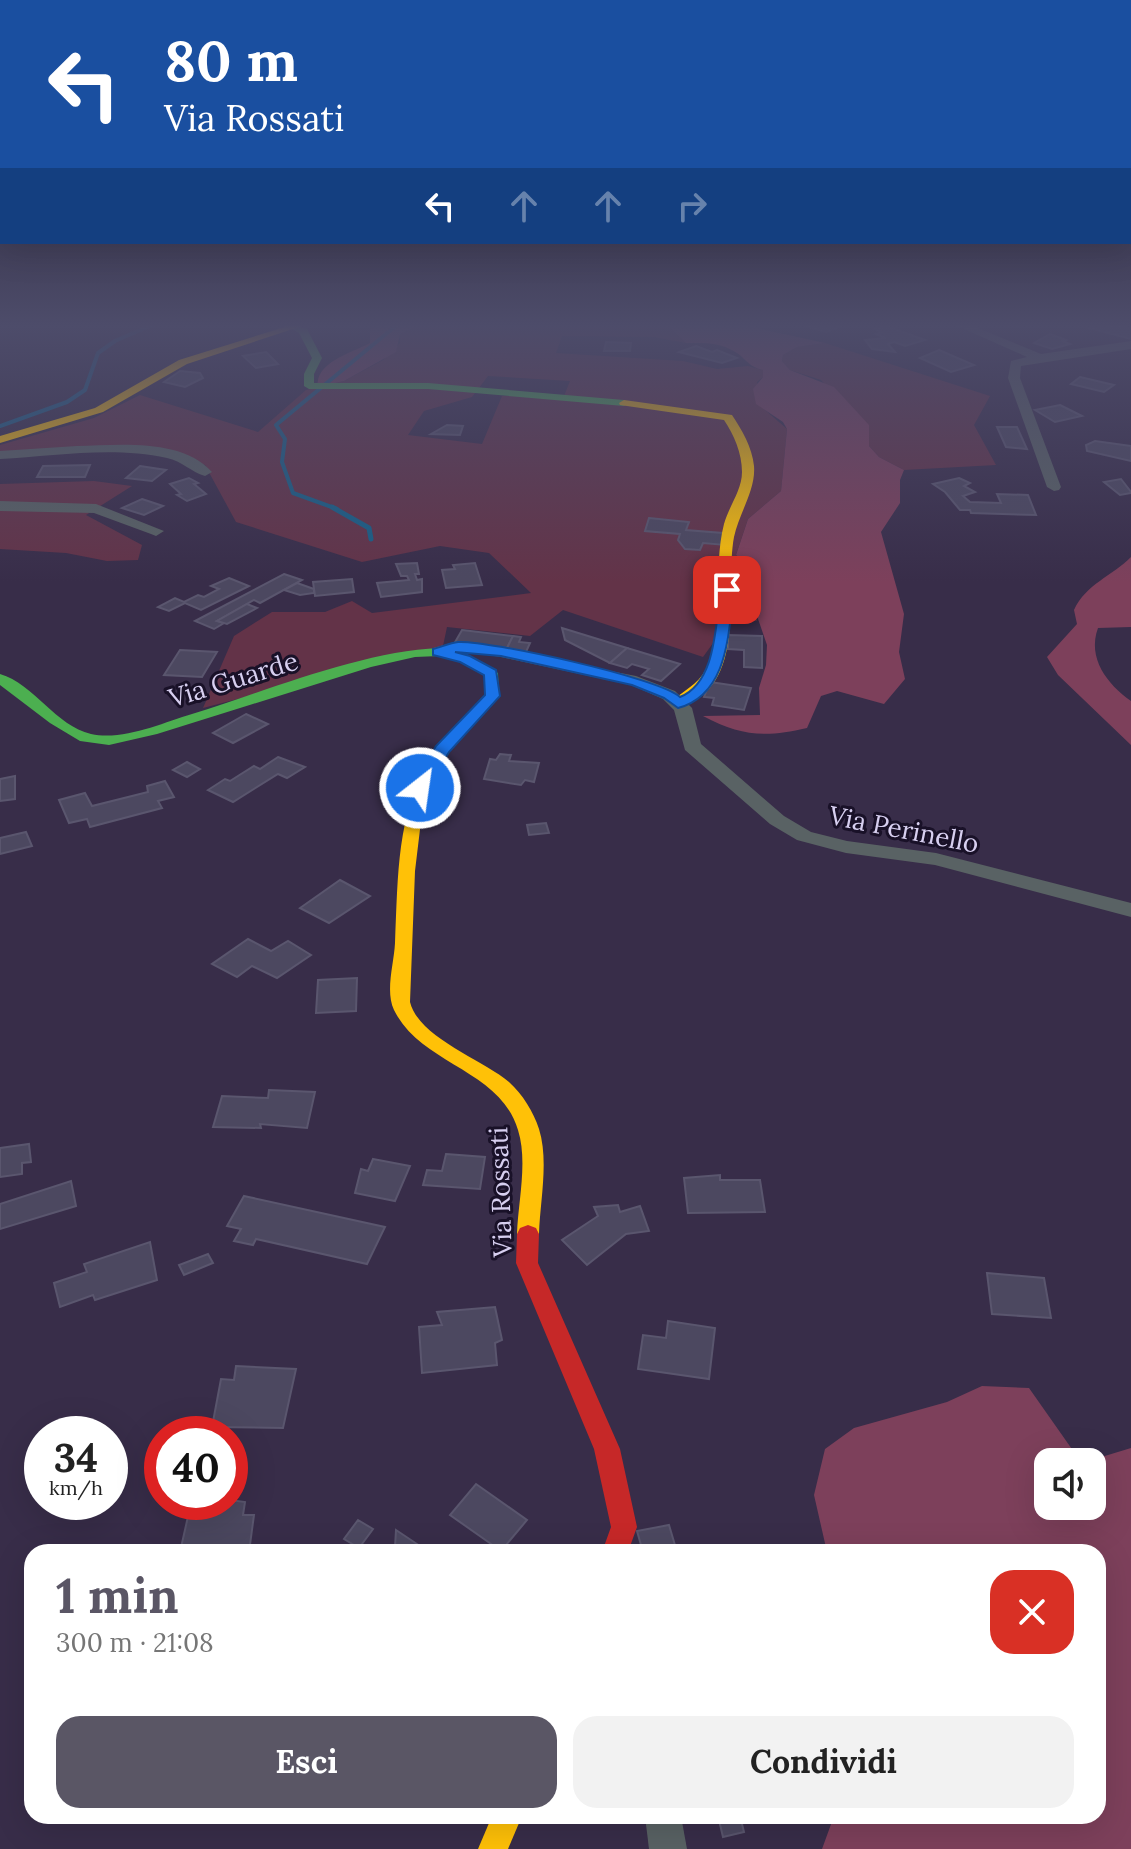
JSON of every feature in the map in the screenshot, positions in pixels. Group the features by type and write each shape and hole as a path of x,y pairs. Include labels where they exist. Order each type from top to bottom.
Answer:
{"street":[{"path":"0,440 98,410"},
{"path":"434,652 458,646 501,652 636,681 669,695 678,703 693,697 715,670 722,637 730,526 749,469 737,430 728,417 692,410"},
{"path":"1026,410 1054,487"},
{"path":"0,455 97,450 162,451 192,459 205,472"},
{"path":"0,506 96,509 156,531"},
{"name":"Via Guarde","path":"0,678 55,720 85,738 109,740 152,731 367,664 434,652"},
{"name":"Via Rossati","path":"434,652 465,659 491,673 492,696 442,749 420,788 409,832 402,1006 417,1027 491,1077 520,1104 530,1134 527,1263 607,1449 624,1527 618,1544"},
{"name":"Via Perinello","path":"678,703 683,708 692,746 777,820 804,836 846,847 936,859 1131,910"},
{"path":"493,1849 504,1824"},
{"path":"664,1824 668,1849"}],"shaded area":[{"path":"109,410 189,410 258,432 283,410 426,410 408,435 482,444 496,410 765,410 787,429 781,491 748,519 736,555 749,570 749,595 757,621 729,621 703,657 563,610 530,636 447,627 443,646 203,708 234,636 272,612 325,612 352,601 372,613 531,593 489,553 440,546 362,562 236,522 205,465 157,450 0,453 0,445 94,418"},
{"path":"765,410 855,410 869,425 869,446 879,457 904,470 900,480 900,503 881,532 904,614 899,652 905,679 884,704 837,691 821,696 807,728 766,734 729,728 703,716 760,715 759,688 766,665 767,645 749,593 752,572 749,565 736,555 748,519 781,491 787,429 783,422"},
{"path":"848,410 982,410 974,425 996,465 904,470 879,457 869,446 867,432"},
{"path":"94,481 132,486 86,515 142,545 138,560 107,561 66,553 0,549 0,484"},
{"path":"1131,557 1131,627 1098,628 1095,650 1107,678 1131,701 1131,745 1058,675 1047,657 1077,624 1074,610 1085,593"},
{"path":"982,1386 1029,1388 1071,1448 1034,1448 1034,1520 1106,1520 1106,1456 1131,1448 1131,1849 822,1849 831,1824 1106,1824 1106,1544 825,1544 814,1495 825,1449 854,1428 947,1402"}],"building":[{"path":"1035,410 1071,410 1082,416 1055,422"},
{"path":"447,425 463,426 460,435 431,434"},
{"path":"997,427 1017,427 1027,449 1006,447"},
{"path":"1095,441 1131,446 1131,461 1087,451 1086,445"},
{"path":"90,465 85,477 37,477 43,466"},
{"path":"140,466 166,470 152,481 126,478"},
{"path":"189,478 198,483 194,484 206,494 187,501 177,495 181,494 170,484"},
{"path":"959,478 970,483 964,486 975,492 963,496 970,502 1001,503 997,494 1028,495 1036,515 960,510 945,492 933,484"},
{"path":"1121,479 1131,493 1120,495 1104,482"},
{"path":"142,499 163,506 144,515 122,508"},
{"path":"649,518 689,522 686,530 723,533 725,545 703,543 700,550 685,549 678,540 680,534 645,531"},
{"path":"417,563 419,574 415,574 417,580 422,579 422,592 381,597 377,583 409,580 407,576 401,576 396,564"},
{"path":"475,563 482,585 446,588 442,570 455,569 453,565"},
{"path":"284,574 302,580 260,603 254,600 217,621 224,623 214,629 195,621"},
{"path":"229,578 249,586 201,610 185,603 169,611 158,607 175,598 184,602 198,595 204,597 219,589 211,586"},
{"path":"352,579 354,592 315,596 313,582"},
{"path":"297,583 314,589 314,593 300,595 284,590"},
{"path":"247,604 257,608 227,624 217,621"},
{"path":"562,628 627,648 610,663 565,640"},
{"path":"462,630 513,636 507,648 499,647 497,650 454,644"},
{"path":"728,635 762,636 762,668 744,667 744,650 728,649"},
{"path":"513,636 521,637 519,642 530,643 526,652 506,650"},
{"path":"627,648 680,664 661,681 642,675 649,669 610,663"},
{"path":"180,650 217,652 202,677 164,675"},
{"path":"710,682 751,688 744,710 712,705 714,698 704,697"},
{"path":"246,714 268,724 233,743 213,733"},
{"path":"500,754 511,755 509,761 539,763 534,782 525,780 521,785 484,779 490,759 496,760"},
{"path":"278,757 305,767 287,778 278,774 233,802 208,790 254,766 260,769"},
{"path":"187,762 200,769 187,777 173,770"},
{"path":"15,776 15,799 0,801 0,779"},
{"path":"165,781 174,797 158,801 162,808 90,827 87,819 69,823 59,800 85,793 92,806 148,792 147,786"},
{"path":"546,823 549,833 529,835 527,825"},
{"path":"26,832 32,846 0,854 0,838"},
{"path":"340,880 370,896 329,923 300,908"},
{"path":"248,939 271,951 288,941 311,955 277,978 252,966 237,977 212,964"},
{"path":"357,978 356,1011 316,1013 318,980"},
{"path":"269,1090 315,1092 307,1128 260,1124 261,1128 213,1127 222,1096 268,1098"},
{"path":"29,1144 31,1162 22,1163 22,1174 0,1177 0,1148"},
{"path":"446,1154 485,1157 480,1189 423,1185 427,1170 442,1171"},
{"path":"373,1159 410,1166 395,1201 355,1193 361,1169 368,1171"},
{"path":"720,1175 720,1180 760,1180 765,1212 688,1213 684,1178"},
{"path":"71,1181 76,1206 0,1229 0,1204"},
{"path":"244,1196 385,1227 367,1264 256,1239 253,1245 234,1241 241,1229 227,1226"},
{"path":"618,1205 620,1212 640,1206 649,1231 626,1234 587,1265 562,1240 598,1216 594,1207"},
{"path":"150,1242 157,1280 95,1300 93,1295 60,1307 54,1283 87,1272 84,1264"},
{"path":"208,1254 213,1263 184,1275 179,1265"},
{"path":"987,1273 1044,1278 1051,1318 992,1314"},
{"path":"495,1307 502,1340 495,1343 497,1365 422,1373 419,1327 442,1325 437,1312"},
{"path":"668,1321 715,1328 709,1379 638,1369 643,1335 666,1338"},
{"path":"236,1366 296,1369 283,1428 248,1428 248,1416 214,1416 221,1379 234,1380"},
{"path":"476,1484 527,1520 507,1544 491,1544 450,1515"},
{"path":"248,1515 254,1515 250,1544 182,1544 187,1520 248,1520"},
{"path":"358,1520 373,1529 362,1544 352,1544 344,1539"},
{"path":"669,1525 675,1544 641,1544 637,1531"},
{"path":"396,1530 417,1544 395,1544"},
{"path":"720,1824 742,1824 744,1832 723,1837"}],"waterway":[{"path":"0,426 44,410"},
{"path":"294,410 276,425 285,439 282,462 293,493 333,508"},
{"path":"333,508 337,509"},
{"path":"333,508 369,528 371,539"}],"traffic: fast":[{"path":"0,678 55,720 85,738 109,740 152,731 367,664 415,653 439,652 465,659 491,673 492,696 473,716"}],"traffic: slow":[{"path":"0,440 98,410"},
{"path":"678,410 728,417 741,442 748,476 727,540 723,633 719,651 707,680 678,703"},
{"path":"473,716 440,752 419,797 406,871 401,1002 412,1024 427,1038 486,1075 505,1090 519,1108 531,1141 528,1234"},
{"path":"493,1849 504,1824"}],"traffic: jam":[{"path":"528,1234 527,1263 607,1449 624,1527 618,1544"}],"route":[{"path":"420,788 442,749 467,726 492,696 491,673 465,659 439,652 458,646 501,652 636,681 669,695 678,703 693,697 715,670 727,590"}]}
